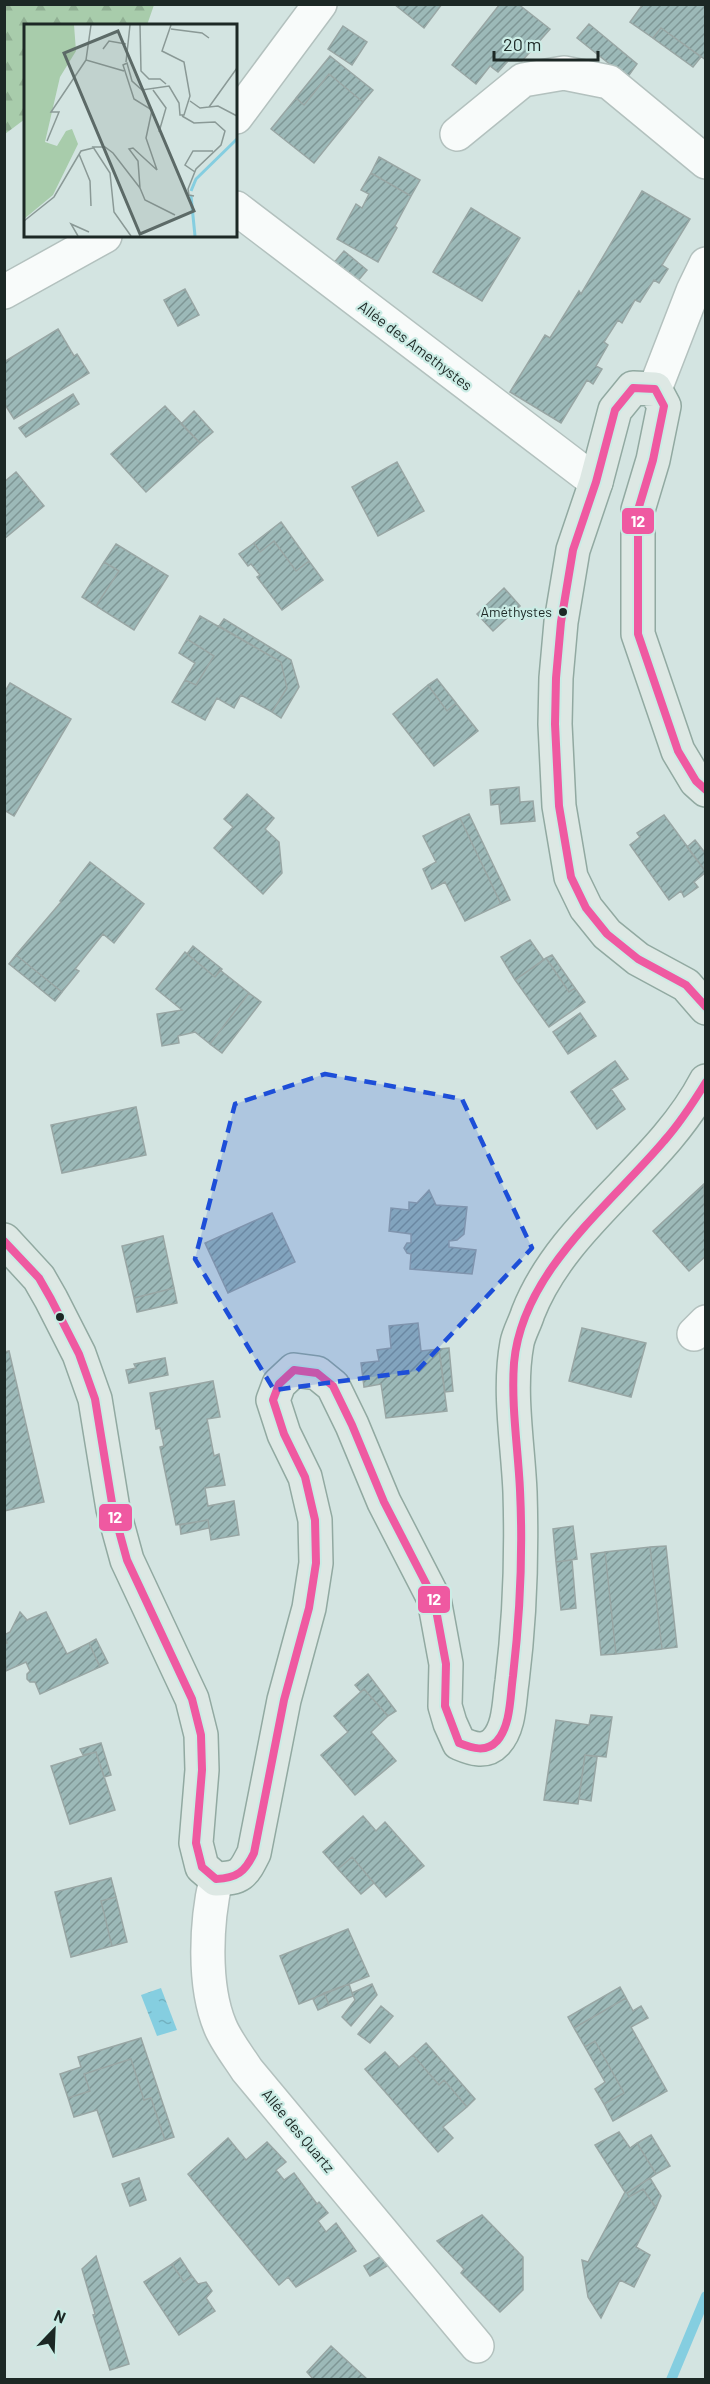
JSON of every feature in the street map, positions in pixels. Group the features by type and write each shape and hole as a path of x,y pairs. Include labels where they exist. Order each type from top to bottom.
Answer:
{"main road":[{"path":"705,790 696,781 678,751 638,634 638,510 653,460 664,406 655,389 633,388 615,410 596,482 573,550 561,622 556,678 555,724 559,806 571,877 586,908 607,933 638,960 686,985 705,1008"},
{"path":"4,1240 39,1278 79,1354 95,1399 110,1491 127,1560 192,1699 201,1735 202,1770 196,1843 202,1867 216,1879 236,1878 246,1870 254,1853 284,1700 309,1608 316,1563 315,1520 305,1477 284,1434 273,1400 279,1384 294,1370 317,1373 333,1386 384,1502 434,1599 446,1664 445,1706 450,1723 459,1743 473,1749 485,1750 496,1743 506,1725 519,1625 522,1560 514,1386 517,1342 537,1290 567,1245 634,1176 698,1096 705,1081"}],"street":[{"path":"237,116 320,4"},
{"path":"458,134 523,80 564,73 609,82 705,162"},
{"name":"Allée des Amethystes","path":"237,209 596,482"},
{"path":"4,292 103,237"},
{"path":"655,389 705,264"},
{"name":"Allée des Quartz","path":"216,1879 208,1935 210,1984 220,2027 247,2070 477,2346"}],"highlighted area":[{"path":"325,1074 462,1099 532,1248 417,1371 274,1390 195,1259 235,1104"}],"green space":[{"path":"5,4 154,4 147,24 24,24 24,120 5,134"}],"water":[{"path":"161,1988 177,2030 157,2036 141,1995"}],"building":[{"path":"394,4 442,4 424,28"},
{"path":"500,4 518,4 550,29 522,61 508,61 498,72 490,66 476,84 452,65"},
{"path":"643,4 706,4 706,60 661,28 653,38 630,22"},
{"path":"589,24 637,64 627,78 577,38"},
{"path":"343,26 367,42 352,65 328,49"},
{"path":"661,28 701,57 693,67 653,38"},
{"path":"330,56 373,90 363,102 329,74 304,105 296,98"},
{"path":"329,74 363,102 314,163 271,129 296,98 304,105"},
{"path":"379,157 420,180 411,196 371,173"},
{"path":"371,173 411,196 378,262 337,239 356,204 362,208 369,194 361,190"},
{"path":"642,191 690,219 662,265 668,269 659,283 654,280 640,302 635,300 622,323 618,320 604,342 608,345 596,366 602,369 593,384 587,380 561,423 510,392 545,335 550,338 579,291 581,294"},
{"path":"471,208 520,238 482,301 433,272"},
{"path":"344,251 367,270 356,283 333,264"},
{"path":"185,289 199,315 178,326 164,300"},
{"path":"58,329 74,356 77,354 89,373 14,419 4,403 4,362"},
{"path":"73,394 79,404 26,437 19,428"},
{"path":"165,406 200,443 146,492 111,454"},
{"path":"194,411 213,432 200,443 181,424"},
{"path":"397,462 424,511 378,536 352,487"},
{"path":"16,472 44,506 4,539 4,482"},
{"path":"281,522 309,561 296,571 274,541 260,552 254,543"},
{"path":"274,541 296,571 309,561 323,580 282,610 257,577 260,575 251,564 248,566 239,554 254,543 260,552"},
{"path":"116,544 168,576 134,630 96,606 119,571 104,562"},
{"path":"104,562 119,571 96,606 82,597"},
{"path":"504,588 520,606 493,631 477,614"},
{"path":"200,616 281,662 287,688 272,712 241,695 234,708 217,698 205,720 172,702 185,680 196,685 214,656 187,639"},
{"path":"224,619 291,660 299,687 281,718 272,712 287,688 281,662 219,626"},
{"path":"187,639 214,656 196,685 185,680 195,663 179,653"},
{"path":"437,679 456,703 447,711 428,685"},
{"path":"10,683 71,719 14,816 4,810 4,693"},
{"path":"428,685 447,711 456,703 478,731 434,766 393,714"},
{"path":"519,787 520,802 533,801 535,821 501,824 499,804 491,805 490,790"},
{"path":"247,794 274,818 265,829 279,842 282,873 263,894 214,848 233,827 224,819"},
{"path":"469,814 510,900 501,904 460,818"},
{"path":"664,815 706,872 694,882 698,887 684,897 681,891 669,900 630,845 640,837 637,833"},
{"path":"460,818 501,904 465,921 445,882 432,889 423,869 436,862 423,836"},
{"path":"695,840 706,854 706,872 687,847"},
{"path":"90,862 144,904 114,943 103,934 75,969 79,971 62,992 16,955 61,902"},
{"path":"530,940 544,960 515,980 501,957"},
{"path":"193,946 222,969 215,977 187,954"},
{"path":"185,952 215,977 220,970 249,993 210,1044 195,1032 178,1036 179,1043 162,1046 157,1014 182,1010 156,989"},
{"path":"16,955 62,992 55,1001 9,964"},
{"path":"552,955 575,988 569,992 546,958"},
{"path":"546,958 569,992 575,988 585,1002 549,1027 515,980"},
{"path":"249,993 261,1002 222,1053 210,1044"},
{"path":"580,1013 596,1036 568,1054 553,1032"},
{"path":"615,1061 628,1079 611,1089 625,1109 597,1129 571,1092"},
{"path":"136,1107 146,1155 62,1173 51,1125"},
{"path":"704,1184 706,1256 689,1271 653,1231"},
{"path":"429,1190 436,1205 467,1207 464,1234 457,1240 449,1241 449,1247 476,1250 472,1274 410,1269 411,1254 407,1253 404,1248 407,1243 411,1243 411,1234 389,1231 391,1208 409,1210 409,1202 417,1203"},
{"path":"272,1213 295,1262 228,1293 205,1243"},
{"path":"163,1236 174,1288 134,1298 122,1246"},
{"path":"174,1288 177,1303 137,1312 134,1298"},
{"path":"418,1323 421,1351 439,1349 447,1411 386,1418 381,1384 364,1387 361,1363 379,1361 377,1350 391,1348 389,1326"},
{"path":"582,1328 646,1343 631,1397 569,1381"},
{"path":"449,1348 453,1391 445,1392 439,1349"},
{"path":"9,1351 44,1502 4,1511 4,1352"},
{"path":"165,1358 168,1375 129,1383 126,1370 136,1368 134,1364"},
{"path":"213,1381 220,1417 207,1419 214,1456 219,1454 225,1485 205,1488 208,1506 234,1501 239,1535 211,1540 208,1520 176,1525 160,1447 164,1446 160,1428 156,1429 150,1393"},
{"path":"208,1520 209,1528 181,1534 180,1525"},
{"path":"573,1526 577,1559 556,1562 553,1529"},
{"path":"666,1546 677,1647 662,1649 650,1547"},
{"path":"650,1547 662,1649 616,1654 605,1552"},
{"path":"605,1552 616,1654 601,1655 591,1554"},
{"path":"572,1560 576,1608 561,1610 556,1562"},
{"path":"20,1612 27,1620 46,1612 67,1654 89,1643 100,1667 40,1694 35,1682 27,1679 30,1671 26,1662 6,1671 4,1644 7,1643 4,1635 10,1632"},
{"path":"96,1639 108,1663 100,1667 89,1643"},
{"path":"368,1674 396,1711 388,1716 364,1689 361,1692 355,1685"},
{"path":"364,1689 388,1716 371,1732 396,1761 355,1795 321,1755 348,1732 334,1716"},
{"path":"591,1715 612,1717 606,1757 585,1755 578,1804 544,1800 556,1720 589,1725"},
{"path":"101,1743 111,1775 104,1777 96,1752 83,1755 80,1749"},
{"path":"96,1752 115,1810 70,1824 51,1766"},
{"path":"585,1755 597,1757 591,1801 579,1799"},
{"path":"363,1816 376,1831 385,1822 424,1866 386,1897 352,1857 338,1869 323,1852"},
{"path":"352,1857 374,1883 361,1894 338,1869"},
{"path":"111,1878 116,1897 101,1901 112,1946 71,1957 55,1892"},
{"path":"116,1897 127,1942 112,1946 101,1901"},
{"path":"348,1929 369,1976 299,2004 280,1956"},
{"path":"349,1984 353,1996 329,2005 324,1993"},
{"path":"372,1984 377,1995 351,2026 342,2017 355,2000 352,1993"},
{"path":"620,1987 626,1998 574,2028 568,2017"},
{"path":"324,1993 329,2005 318,2010 313,1999"},
{"path":"626,1998 633,2011 641,2006 648,2018 631,2027 667,2091 613,2121 604,2104 624,2093 595,2041 585,2047 574,2028"},
{"path":"381,2006 393,2016 370,2043 358,2034"},
{"path":"141,2038 174,2137 165,2140 151,2098 144,2100 131,2059 84,2074 90,2091 68,2098 60,2074 81,2067 78,2057"},
{"path":"595,2041 624,2093 604,2104 595,2089 605,2082 585,2047"},
{"path":"426,2043 475,2099 467,2107 444,2080 439,2085 413,2055"},
{"path":"385,2052 399,2067 413,2055 439,2085 444,2080 467,2107 443,2127 453,2138 438,2152 365,2069"},
{"path":"131,2059 144,2100 151,2098 165,2140 113,2157 97,2110 74,2117 68,2098 90,2091 84,2074"},
{"path":"619,2132 630,2148 637,2143 656,2174 627,2193 629,2197 643,2189 656,2208 636,2247 650,2255 634,2287 620,2280 601,2318 588,2297 582,2260 588,2262 625,2192 595,2145"},
{"path":"651,2135 670,2166 656,2174 637,2143"},
{"path":"228,2138 246,2160 267,2142 286,2162 276,2170 284,2180 294,2173 317,2204 319,2202 328,2213 318,2221 326,2232 336,2223 356,2251 296,2287 288,2277 279,2285 188,2174"},
{"path":"139,2178 146,2200 130,2206 122,2184"},
{"path":"650,2178 661,2196 656,2208 643,2189 629,2197 627,2193"},
{"path":"482,2215 523,2257 523,2290 500,2312 461,2273 464,2269 437,2241"},
{"path":"96,2256 129,2364 110,2370 82,2269"},
{"path":"381,2256 387,2266 370,2276 364,2266"},
{"path":"180,2258 192,2276 184,2282 172,2264"},
{"path":"172,2264 184,2282 192,2276 198,2284 206,2282 212,2291 206,2298 215,2311 179,2335 144,2282"},
{"path":"331,2346 368,2380 314,2380 307,2372"}],"waterway":[{"path":"671,2380 706,2296"}],"transit line":[{"name":"12","path":"706,790 696,781 678,751 638,634 638,510 653,460 664,406 655,389 633,388 615,410 596,482 573,550 561,622 556,678 555,724 559,806 571,877 586,908 607,934 638,959 686,985 706,1007"},
{"name":"12","path":"4,1241 39,1278 79,1354 95,1399 113,1509 127,1560 192,1699 201,1735 202,1770 196,1843 202,1867 216,1879 230,1877 240,1873 254,1853 284,1700 309,1608 316,1563 315,1520 305,1477 284,1434 273,1400 279,1384 294,1370 317,1373 333,1386 384,1502 434,1599 446,1664 445,1706 459,1743 479,1748 493,1745 502,1734 509,1710 519,1607 521,1513 513,1379 520,1330 533,1299 550,1270 571,1242 670,1134 706,1082"}],"place":[{"name":"Améthystes","path":"563,612"}]}
